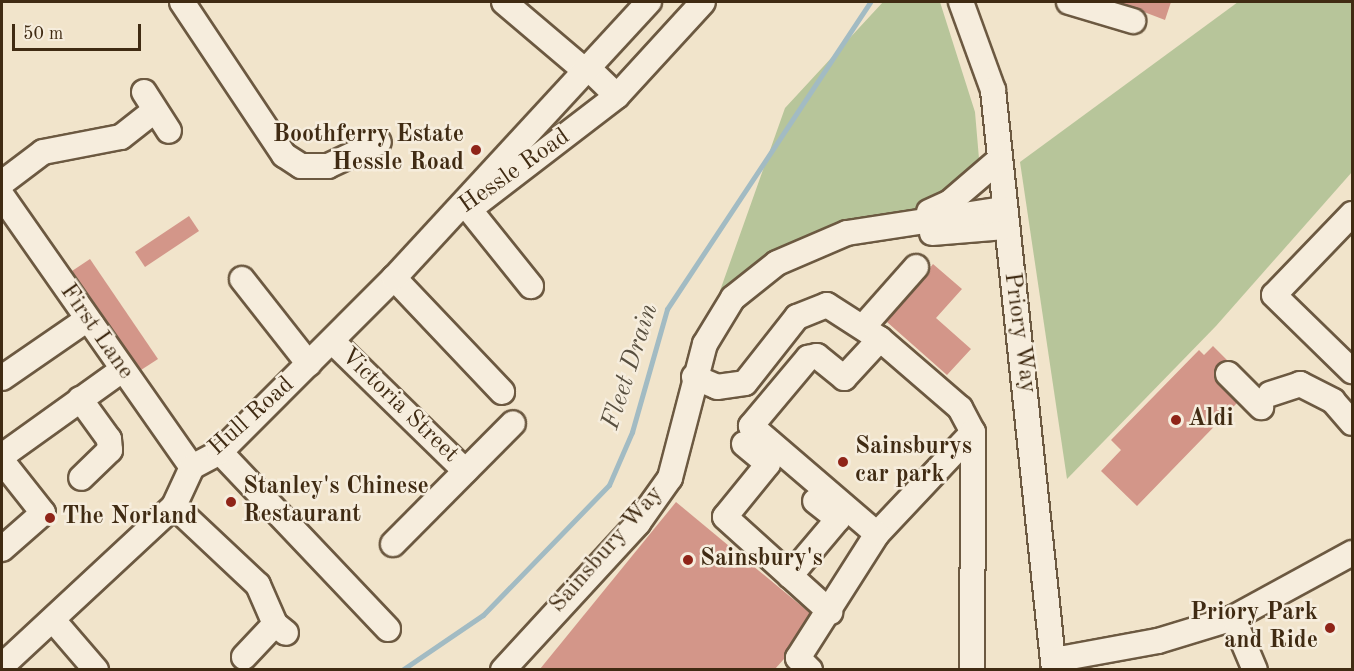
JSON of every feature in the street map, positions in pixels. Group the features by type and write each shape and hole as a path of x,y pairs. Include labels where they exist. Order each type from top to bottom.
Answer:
{"street":[{"path":"182,2 284,155 301,166 328,166 379,142"},
{"path":"504,2 617,96"},
{"name":"Hessle Road","path":"461,213 585,68 649,2"},
{"name":"Hessle Road","path":"461,213 617,96 703,2"},
{"name":"Priory Way","path":"961,2 993,90 1004,218 1024,355 1054,665"},
{"path":"1069,2 1132,21"},
{"path":"2,183 43,152 121,137 149,102 169,131"},
{"path":"913,219 950,202 999,160"},
{"name":"First Lane","path":"2,196 86,320 192,467"},
{"path":"461,213 531,286"},
{"name":"Hull Road","path":"2,666 174,506 192,467 220,452 461,213"},
{"path":"1353,214 1274,295 1353,371"},
{"name":"Sainsbury Way","path":"503,669 638,523 670,478 694,377 705,344 733,298 777,263 840,239 913,219 1004,218"},
{"name":"Sainsbury Way","path":"840,239 1004,218"},
{"path":"790,576 838,519 768,464 741,438 808,358 817,357 844,378 916,267"},
{"path":"394,278 502,392"},
{"path":"242,279 309,364"},
{"path":"694,377 723,388 745,383 798,317 813,308 827,305 872,333 960,408 973,432 972,669"},
{"path":"2,378 86,320"},
{"name":"Victoria Street","path":"332,341 465,471"},
{"path":"2,456 122,370"},
{"path":"1228,374 1266,400 1300,384 1333,401 1353,423"},
{"path":"80,399 109,438 110,450 81,478"},
{"path":"393,544 513,423"},
{"path":"751,426 877,534"},
{"path":"810,669 798,658 830,612 877,534 973,432"},
{"path":"220,452 388,629"},
{"path":"2,461 43,513 2,549"},
{"path":"768,464 725,517 830,612"},
{"path":"174,506 258,585 281,628 244,657"},
{"path":"1054,665 1158,641 1233,618 1353,553"},
{"path":"1233,618 1255,669"},
{"path":"52,620 96,669"}],"green space":[{"path":"883,2 940,2 975,112 981,182 967,200 790,247 716,302 785,108"},
{"path":"1238,2 1352,2 1352,172 1216,326 1067,479 1020,162"}],"building":[{"path":"1118,2 1171,2 1165,20"},
{"path":"189,216 199,231 145,267 135,252"},
{"path":"90,259 158,359 141,370 72,271"},
{"path":"933,264 962,289 936,318 971,349 947,375 887,322"},
{"name":"Aldi","path":"1213,346 1227,360 1218,364 1214,378 1237,403 1137,506 1101,471 1121,450 1111,440 1199,350 1204,355"},
{"name":"Sainsbury's","path":"676,502 810,613 784,659 775,669 540,669"}],"waterway":[{"name":"Fleet Drain","path":"402,670 483,615 609,485 632,432 667,309 870,2"}],"place":[{"name":"Boothferry Estate Hessle Road","path":"476,150"},
{"name":"Aldi","path":"1176,420"},
{"name":"Sainsburys car park","path":"843,462"},
{"name":"Stanley's Chinese Restaurant","path":"231,502"},
{"name":"The Norland","path":"50,518"},
{"name":"Sainsbury's","path":"688,560"},
{"name":"Priory Park and Ride","path":"1330,628"}]}
